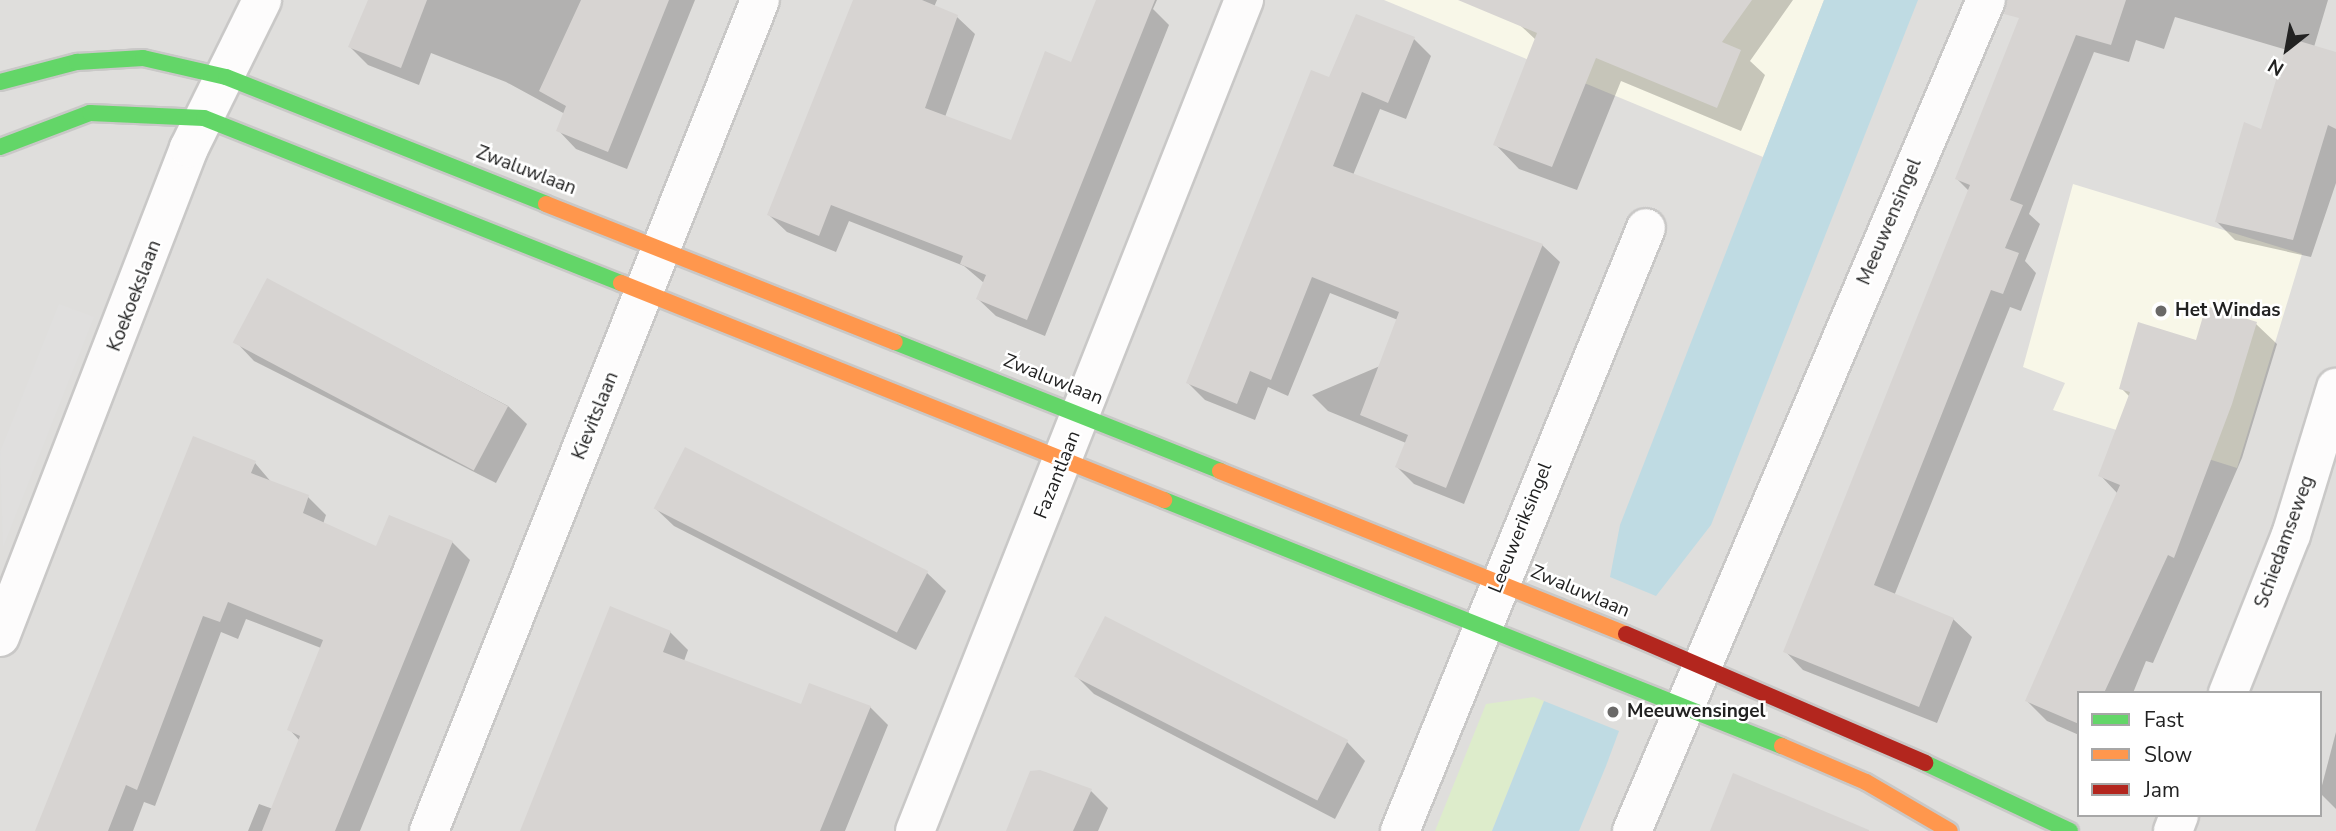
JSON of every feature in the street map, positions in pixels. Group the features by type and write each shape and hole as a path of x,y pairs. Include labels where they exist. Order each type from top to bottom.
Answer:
{"main road":[{"name":"Zwaluwlaan","path":"0,82 77,62 143,58 226,77 664,247 1499,580 1701,663 2070,831"},
{"path":"0,147 90,113 204,118 1065,458 1393,596 1482,625 1684,704 1866,782 1950,831"}],"street":[{"name":"Koekoekslaan","path":"0,637 9,593 204,118 262,0"},
{"name":"Kievitslaan","path":"429,831 646,294 760,0"},
{"name":"Fazantlaan","path":"915,831 1083,414 1244,0"},
{"name":"Meeuwensingel","path":"1632,831 1701,663 1986,0"},
{"name":"Leeuweriksingel","path":"1400,831 1499,580 1646,228"},
{"name":"Schiedamseweg","path":"2229,691 2291,535 2336,388"}],"shaded area":[{"path":"0,0 2336,0 2336,831 0,831"},
{"path":"1384,0 1824,0 1763,157"},
{"name":"Het Windas","path":"2073,184 2302,254 2237,468 2053,410 2065,383 2023,367"},
{"path":"59,304 94,317 3,547 0,452"}],"green space":[{"path":"1534,697 1544,701 1492,831 1435,831 1486,704"}],"water":[{"path":"1824,0 1918,0 1711,525 1656,596 1610,577 1620,525"},
{"path":"1544,701 1619,731 1606,766 1579,831 1492,831"}],"building":[{"path":"368,0 427,0 401,68 348,47"},
{"path":"581,0 669,0 608,152 556,131 566,106 539,91"},
{"path":"853,0 922,0 958,15 925,108 1011,140 1045,51 1071,62 1096,0 1155,0 1027,320 976,299 986,275 960,264 963,256 831,205 819,236 767,215"},
{"path":"1458,0 1752,0 1722,42 1741,50 1717,108 1596,58 1552,167 1493,145 1537,33"},
{"path":"2007,0 2126,0 2111,45 2076,35 2010,200 2023,205 2005,248 2019,253 2003,294 1991,290 1874,585 1954,618 1919,707 1783,652 1970,185 1955,179 2019,18 2004,14"},
{"path":"1356,14 1415,37 1388,103 1362,92 1333,166 1543,244 1446,488 1395,467 1408,435 1360,415 1399,312 1312,277 1271,380 1250,371 1237,404 1186,383 1311,70 1329,77"},
{"path":"2289,38 2336,52 2336,129 2328,125 2293,240 2215,222 2244,122 2261,129"},
{"path":"267,278 508,406 474,471 233,342"},
{"path":"2206,306 2257,322 2232,404 2174,558 2168,555 2105,691 2077,691 2077,723 2025,701 2120,485 2098,476 2130,392 2119,389 2138,322 2196,340"},
{"path":"193,436 256,461 251,473 309,495 303,513 376,546 389,515 453,541 335,831 262,831 300,736 287,730 323,640 228,602 220,622 203,616 137,790 126,785 108,831 35,831"},
{"path":"685,447 928,571 897,632 654,508"},
{"path":"610,606 671,631 663,652 801,704 809,683 871,706 820,831 520,831"},
{"path":"1105,616 1348,740 1317,801 1074,677"},
{"path":"1040,770 1092,789 1073,831 1006,831 1030,771"},
{"path":"1733,773 1869,830 1869,831 1710,831"}],"traffic: fast":[{"path":"0,82 77,62 143,58 226,77 546,204"},
{"path":"0,147 90,113 204,118 621,283"},
{"path":"895,342 1220,471"},
{"path":"1164,500 1782,746"},
{"path":"1925,763 2070,831"}],"traffic: slow":[{"path":"546,204 895,342"},
{"path":"621,283 1164,500"},
{"path":"1220,471 1626,634"},
{"path":"1782,746 1866,782 1950,831"}],"traffic: jam":[{"path":"1626,634 1925,763"}],"place":[{"name":"Het Windas","path":"2161,311"},
{"name":"Meeuwensingel","path":"1613,712"}]}
